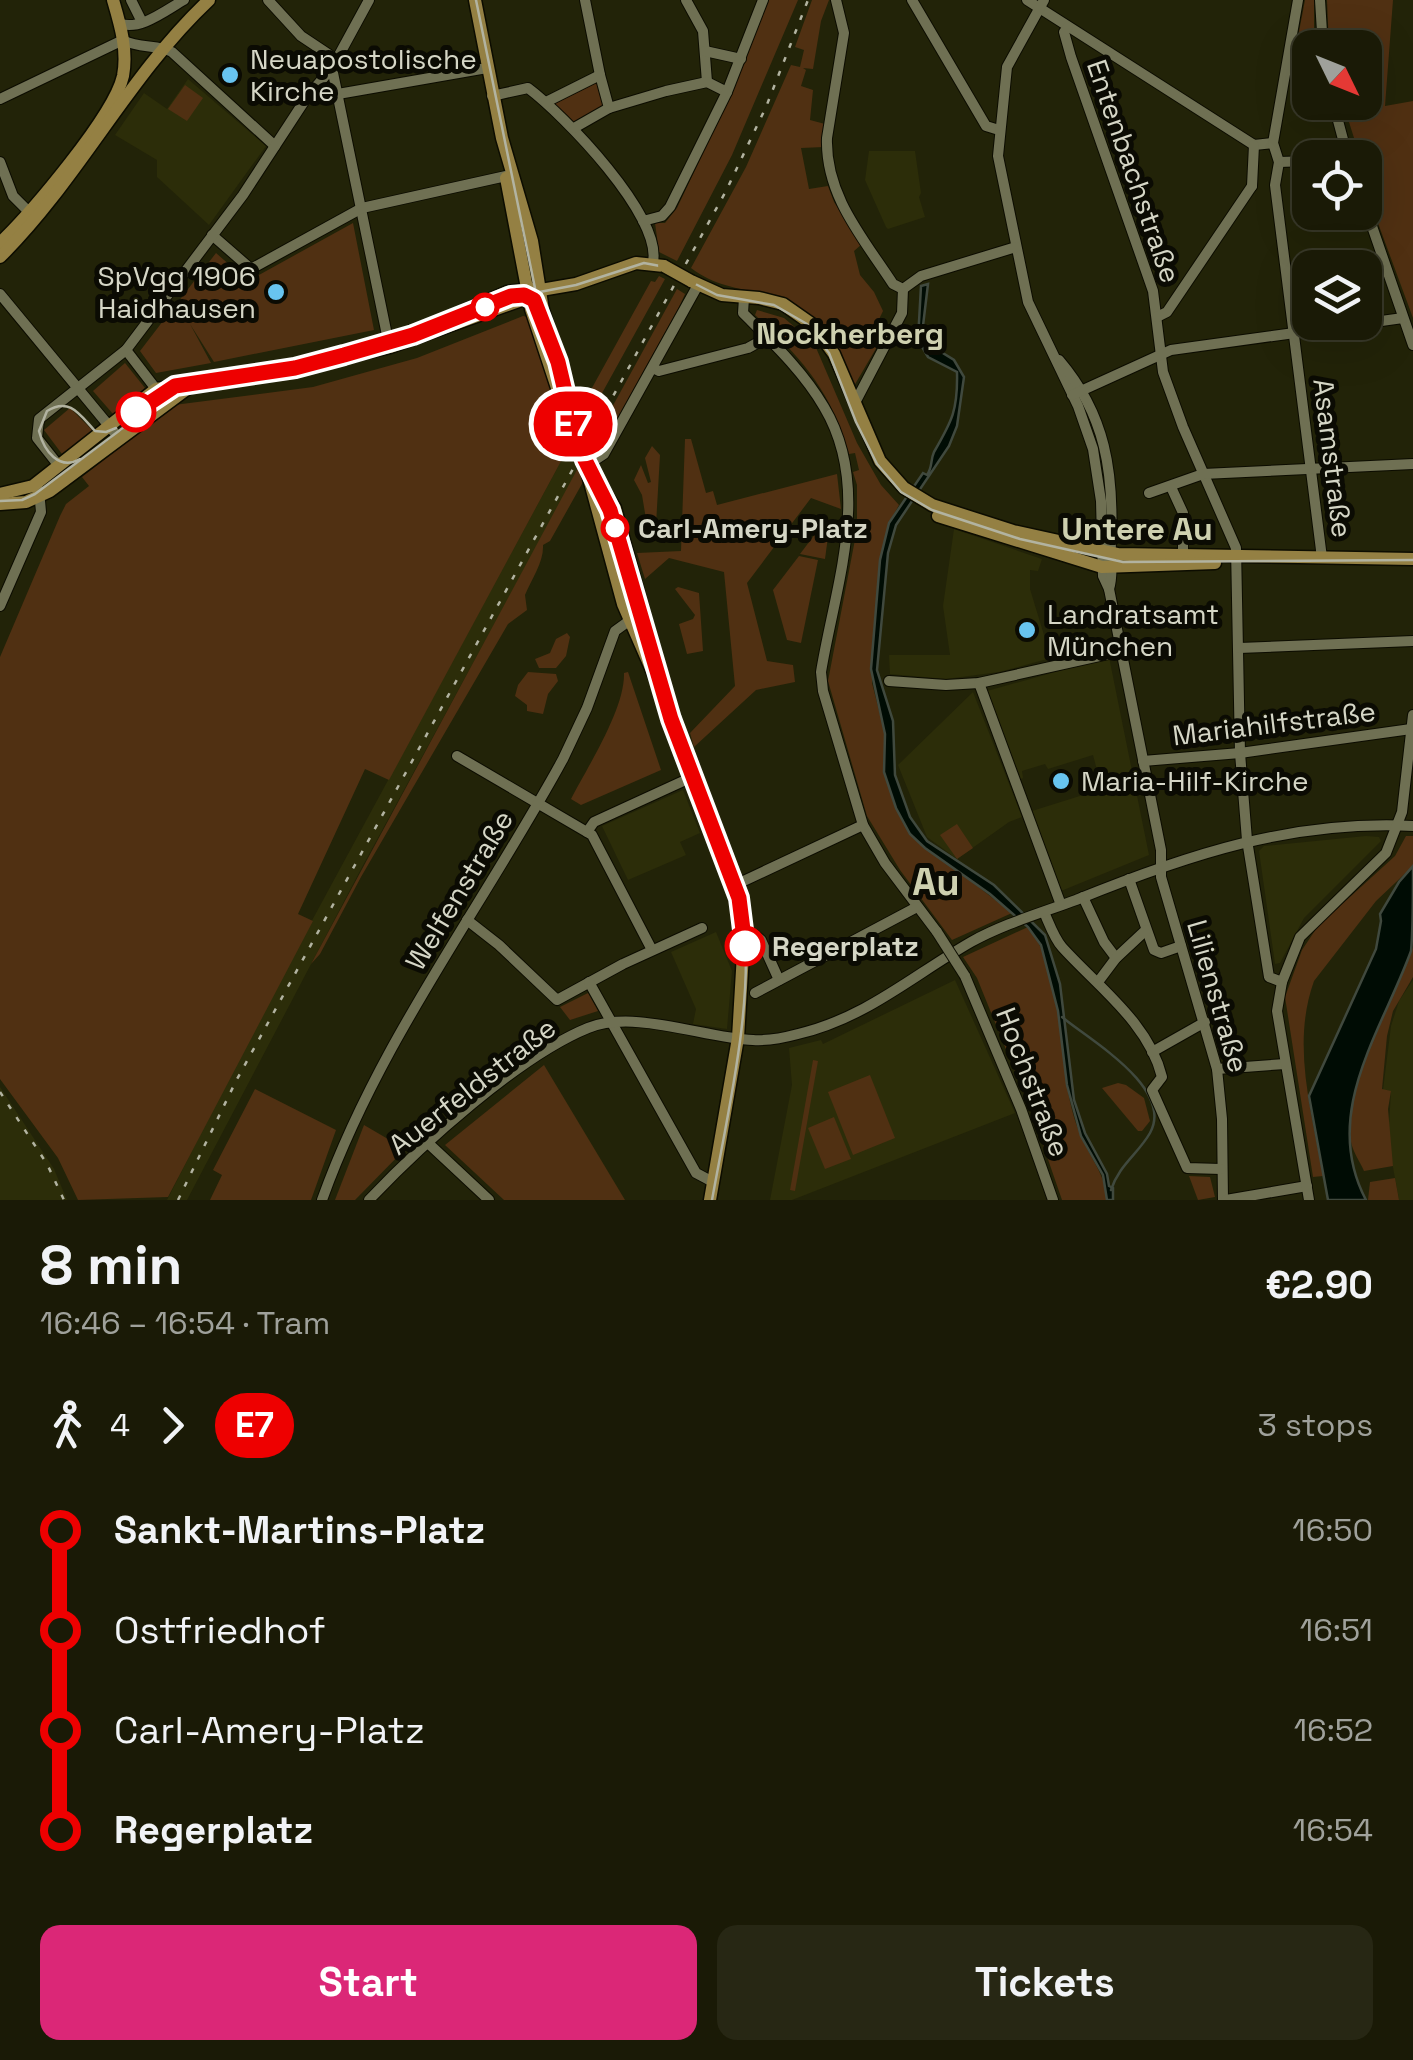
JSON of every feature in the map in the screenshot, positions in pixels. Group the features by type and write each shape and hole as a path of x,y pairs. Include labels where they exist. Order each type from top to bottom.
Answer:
{"main road":[{"path":"0,243 29,212 114,96 124,70 121,31 112,0"},
{"path":"0,257 50,203 164,47 208,0"},
{"path":"474,0 532,292 543,310 564,378 576,438 629,620 657,682 741,911 744,935 738,1038 710,1200"},
{"path":"502,138 532,241 532,292"},
{"path":"364,351 507,292 576,284 636,263 658,264 718,294 782,304 813,324 831,349 871,444 894,485 914,496 1013,531 1106,550 1236,558"},
{"path":"0,494 22,491 42,480 156,390 299,368 420,338 532,292"},
{"path":"744,298 791,316 816,338 829,360 864,448 917,506 943,518 1107,567 1206,564 1236,558 1413,559"},
{"path":"0,504 38,498 172,397 198,384"},
{"path":"585,463 616,508 657,661 657,682"}],"street":[{"path":"130,0 142,22"},
{"path":"0,99 126,27 184,0"},
{"path":"268,0 334,64 388,340"},
{"path":"59,466 39,442 37,424 126,350 334,64 370,0"},
{"path":"585,0 609,108"},
{"path":"686,0 699,21 707,82"},
{"path":"643,221 662,216 670,207 727,92 763,0"},
{"path":"836,0 844,34 827,138 833,182 839,200 893,284 903,289"},
{"path":"912,0 986,126 999,130"},
{"path":"1027,0 1042,4 1068,26 1254,146 1273,143"},
{"path":"1292,162 1280,162 1273,143 1298,0"},
{"path":"1320,0 1322,30"},
{"name":"Lilienstraße","path":"1042,4 1006,67 998,156 1033,316 1077,392 1096,465 1110,589 1161,877 1217,1069 1222,1119 1220,1169 1225,1200"},
{"name":"Entenbachstraße","path":"1068,26 1064,32 1071,57 1132,224 1158,316 1163,372 1236,548 1240,753 1247,840 1269,977 1282,982"},
{"path":"121,31 143,48 164,47 275,146"},
{"path":"705,52 741,59"},
{"path":"338,94 487,68"},
{"path":"546,102 600,75"},
{"path":"574,128 609,108 707,82 727,92"},
{"path":"492,96 528,88 574,128 643,221 658,264"},
{"path":"1158,316 1167,312 1252,186 1254,146"},
{"path":"0,162 13,196 29,212"},
{"name":"Asamstraße","path":"1280,162 1276,185 1292,310"},
{"path":"212,235 251,269 362,208 506,176"},
{"path":"1252,186 1276,185"},
{"path":"1373,230 1413,344"},
{"path":"903,289 921,276 1016,247"},
{"path":"585,463 604,454 654,368 694,283"},
{"path":"853,401 903,310 903,289"},
{"path":"0,294 119,438"},
{"path":"744,298 743,313 768,337 832,422 848,479 848,524 820,675 829,718 864,825 917,907 754,993"},
{"path":"1382,321 1403,318"},
{"path":"1077,392 1161,354 1292,333"},
{"path":"654,368 748,348 768,337"},
{"name":"Asamstraße","path":"1296,340 1322,558"},
{"path":"126,350 156,390"},
{"path":"1150,494 1203,474 1413,464"},
{"path":"2,598 42,512 38,498 42,480"},
{"path":"1171,487 1184,512 1183,556"},
{"path":"22,491 38,498"},
{"path":"629,620 643,614"},
{"name":"Welfenstraße","path":"322,1200 367,1092 537,805 580,725 615,630 629,620"},
{"path":"1239,648 1413,640"},
{"path":"889,682 979,683 1122,651"},
{"path":"979,683 1061,905"},
{"path":"1310,1200 1277,1011 1282,982 1300,937 1386,853 1398,826 1413,716"},
{"name":"Mariahilfstraße","path":"1143,761 1240,753 1411,728"},
{"path":"456,756 528,804 537,805 586,832 600,846 652,950"},
{"path":"586,832 594,822 690,778"},
{"path":"733,886 864,825"},
{"path":"610,1021 752,1040 798,1034 860,1012 969,943 1162,866 1247,840 1347,827 1413,826"},
{"path":"1128,879 1158,954 1182,946"},
{"path":"1083,896 1104,942 1116,958"},
{"name":"Hochstraße","path":"917,907 967,979 1054,1200"},
{"path":"1042,913 1060,945 1136,1026 1152,1052 1162,1077 1152,1090 1187,1168 1220,1169"},
{"path":"467,920 558,1000 702,928"},
{"path":"1098,982 1116,958 1146,930"},
{"path":"744,935 761,940 779,980"},
{"path":"590,982 696,1172 713,1182"},
{"name":"Auerfeldstraße","path":"369,1200 428,1143 562,1040 610,1021"},
{"path":"1152,1052 1205,1022"},
{"path":"1217,1069 1285,1064"},
{"path":"428,1143 489,1200"},
{"path":"1225,1200 1307,1186"}],"shaded area":[{"path":"768,0 798,0 732,155 677,261 659,252 655,223 665,223 677,208 730,96"},
{"path":"812,0 829,0 821,21 813,69 803,68 806,70 801,86 813,90 810,120 825,124 824,147 801,148 809,189 828,186 862,244 854,251 860,275 883,311 869,340 878,345 854,386 832,340 811,316 783,299 718,283 691,268 746,167 791,65 800,67 804,50 795,47"},
{"path":"1305,0 1314,0 1314,30 1299,30"},
{"path":"1327,0 1393,0 1385,106 1413,101 1413,318 1381,230 1382,140 1355,140 1348,120 1382,120 1382,30 1328,30"},
{"path":"598,77 607,107 574,126 550,101"},
{"path":"188,79 266,146 209,225 157,177 157,160 115,135 144,93 167,109"},
{"path":"185,85 203,98 187,121 168,109"},
{"path":"869,151 915,151 925,217 886,227 865,180"},
{"name":"SpVgg 1906 Haidhausen","path":"353,223 374,330 214,362 190,324 211,363 156,373 140,351 176,304 188,322 178,302 216,253 248,281"},
{"path":"659,276 665,279 580,433 577,415 651,281"},
{"path":"928,284 922,334 925,342 954,360 964,377 957,426 949,446 896,525 888,553 877,670 893,721 895,775 910,817 927,841 994,885 1045,935 1060,984 1074,1100 1085,1133 1113,1188 1113,1200 1107,1200 1103,1175 1081,1136 1067,1085 1058,1011 1041,945 1028,927 990,894 910,834 884,772 885,734 871,669 880,560 889,523 923,473 929,472 934,452 953,415 956,396 957,372 928,357 918,340 921,286"},
{"path":"677,289 685,294 679,307 606,439 593,453 588,451"},
{"path":"757,310 784,318 814,343 857,443 881,485 899,505 889,523 880,560 872,647 872,683 885,734 884,772 910,834 1012,913 952,940 900,870 867,816 828,681 857,529 857,485 853,472 859,470 855,453 849,454 833,412 813,377 755,315"},
{"path":"528,317 570,441 565,445 566,452 389,780 365,769 298,914 313,921 168,1197 78,1200 58,1158 0,1079 0,657 66,504 89,486 82,477 174,405 313,387 417,358"},
{"path":"125,363 145,388 113,414 93,391"},
{"path":"70,408 93,431 62,454 44,430"},
{"path":"685,439 691,439 706,493 713,491 717,505 837,474 841,509 811,498 747,583 767,661 793,665 795,682 756,690 694,747 690,733 735,686 724,572 669,558 645,579 637,553 681,551"},
{"path":"572,446 579,466 571,483 187,1200 167,1200 264,1009"},
{"path":"652,446 660,455 656,525 647,525 642,495 634,480 641,465 648,483 651,482 645,458"},
{"path":"579,466 583,482 550,541 543,545 540,564 525,595 527,610 508,624 311,964"},
{"path":"822,525 829,529 825,559 800,554"},
{"name":"Landratsamt München","path":"954,529 1042,559 1038,571 1030,570 1030,589 1051,658 999,672 946,679 890,674 889,655 950,655 943,606"},
{"path":"799,556 818,560 801,643 787,640 773,590"},
{"path":"675,589 699,593 703,651 687,654 679,624 695,615"},
{"path":"567,633 570,637 566,656 556,668 539,668 535,659 550,653 556,639"},
{"path":"1109,657 1149,855 1061,891 1032,811 1102,789 1093,755 1048,769 1045,764 1022,771 1023,778 1019,780 987,691"},
{"path":"528,672 556,674 558,681 548,694 543,714 527,711 527,705 515,696"},
{"path":"628,672 661,770 581,805 571,799 612,720 624,673"},
{"path":"973,692 1022,817 957,859 927,837 898,765"},
{"path":"683,790 700,833 680,842 686,855 628,880 602,826"},
{"path":"957,824 973,848 957,859 940,835"},
{"path":"1406,836 1413,836 1413,866 1376,901 1314,981 1307,1005 1306,1078 1323,1176 1313,1177 1285,997 1302,950 1318,926 1395,856"},
{"path":"1379,837 1381,841 1304,918 1280,963 1275,964 1259,851 1264,846"},
{"path":"1413,866 1411,951 1360,1073 1352,1104 1354,1168 1366,1200 1328,1200 1309,1096 1376,949 1380,914"},
{"path":"1028,927 1051,975 1072,1110 1101,1174 1107,1200 1062,1200 977,978 963,957"},
{"path":"716,932 732,971 727,1029 693,1024 696,1009 671,952"},
{"path":"1413,947 1413,977 1393,1011 1387,1036 1382,1089 1391,1091 1388,1109 1393,1166 1364,1171 1351,1142 1354,1091 1379,1016"},
{"path":"955,980 1015,1113 792,1200 770,1200 792,1085 789,1048 821,1040 823,1044"},
{"path":"1413,980 1413,1200 1399,1200 1388,1140 1391,1092 1383,1090 1391,1026 1399,1001"},
{"path":"588,993 598,1011 570,1020 560,1007"},
{"path":"813,1060 818,1061 795,1191 790,1190"},
{"path":"544,1065 625,1200 504,1200 445,1145"},
{"path":"870,1075 895,1138 853,1155 828,1092"},
{"path":"1118,1083 1144,1098 1150,1121 1142,1131 1102,1088"},
{"path":"0,1087 54,1169 67,1200 0,1200"},
{"path":"255,1089 336,1130 311,1200 210,1200 222,1175 213,1170"},
{"path":"834,1117 851,1159 825,1169 808,1128"},
{"path":"364,1125 405,1149 355,1200 335,1200"},
{"path":"1189,1176 1210,1177 1215,1197 1198,1200"},
{"path":"1395,1178 1399,1200 1368,1200 1370,1182"}],"waterway":[{"path":"1062,1017 1125,1066 1150,1099 1154,1116 1150,1133 1111,1190"}],"tram line":[{"path":"476,0 536,293 573,425 609,510 658,682 743,911 743,1019 712,1200"},
{"path":"0,501 22,500 35,494 172,391 299,370 384,347 524,295 576,285 644,263 660,266 717,295 774,305 807,324 829,353 877,464 901,492 932,510 1020,539 1123,562 1413,560"},
{"name":"E7","path":"136,412 175,386 306,365 413,335 511,296 524,295 534,300 558,362 585,460 610,510 658,682 739,898 745,946"},
{"path":"80,459 59,461 49,452 39,431 47,411 68,407 95,431 116,428"}],"railway":[{"path":"178,1200 236,1081 726,191 766,107 808,0"},
{"path":"0,1092 47,1164 64,1200"}],"place":[{"name":"Neuapostolische Kirche","path":"230,75"},
{"name":"SpVgg 1906 Haidhausen","path":"276,292"},
{"name":"Carl-Amery-Platz","path":"615,528"},
{"name":"Landratsamt München","path":"1027,630"},
{"name":"Maria-Hilf-Kirche","path":"1061,781"},
{"name":"Regerplatz","path":"745,946"}],"district":[{"name":"Nockherberg","path":"850,334"},
{"name":"Untere Au","path":"1137,529"},
{"name":"Au","path":"936,882"}]}
